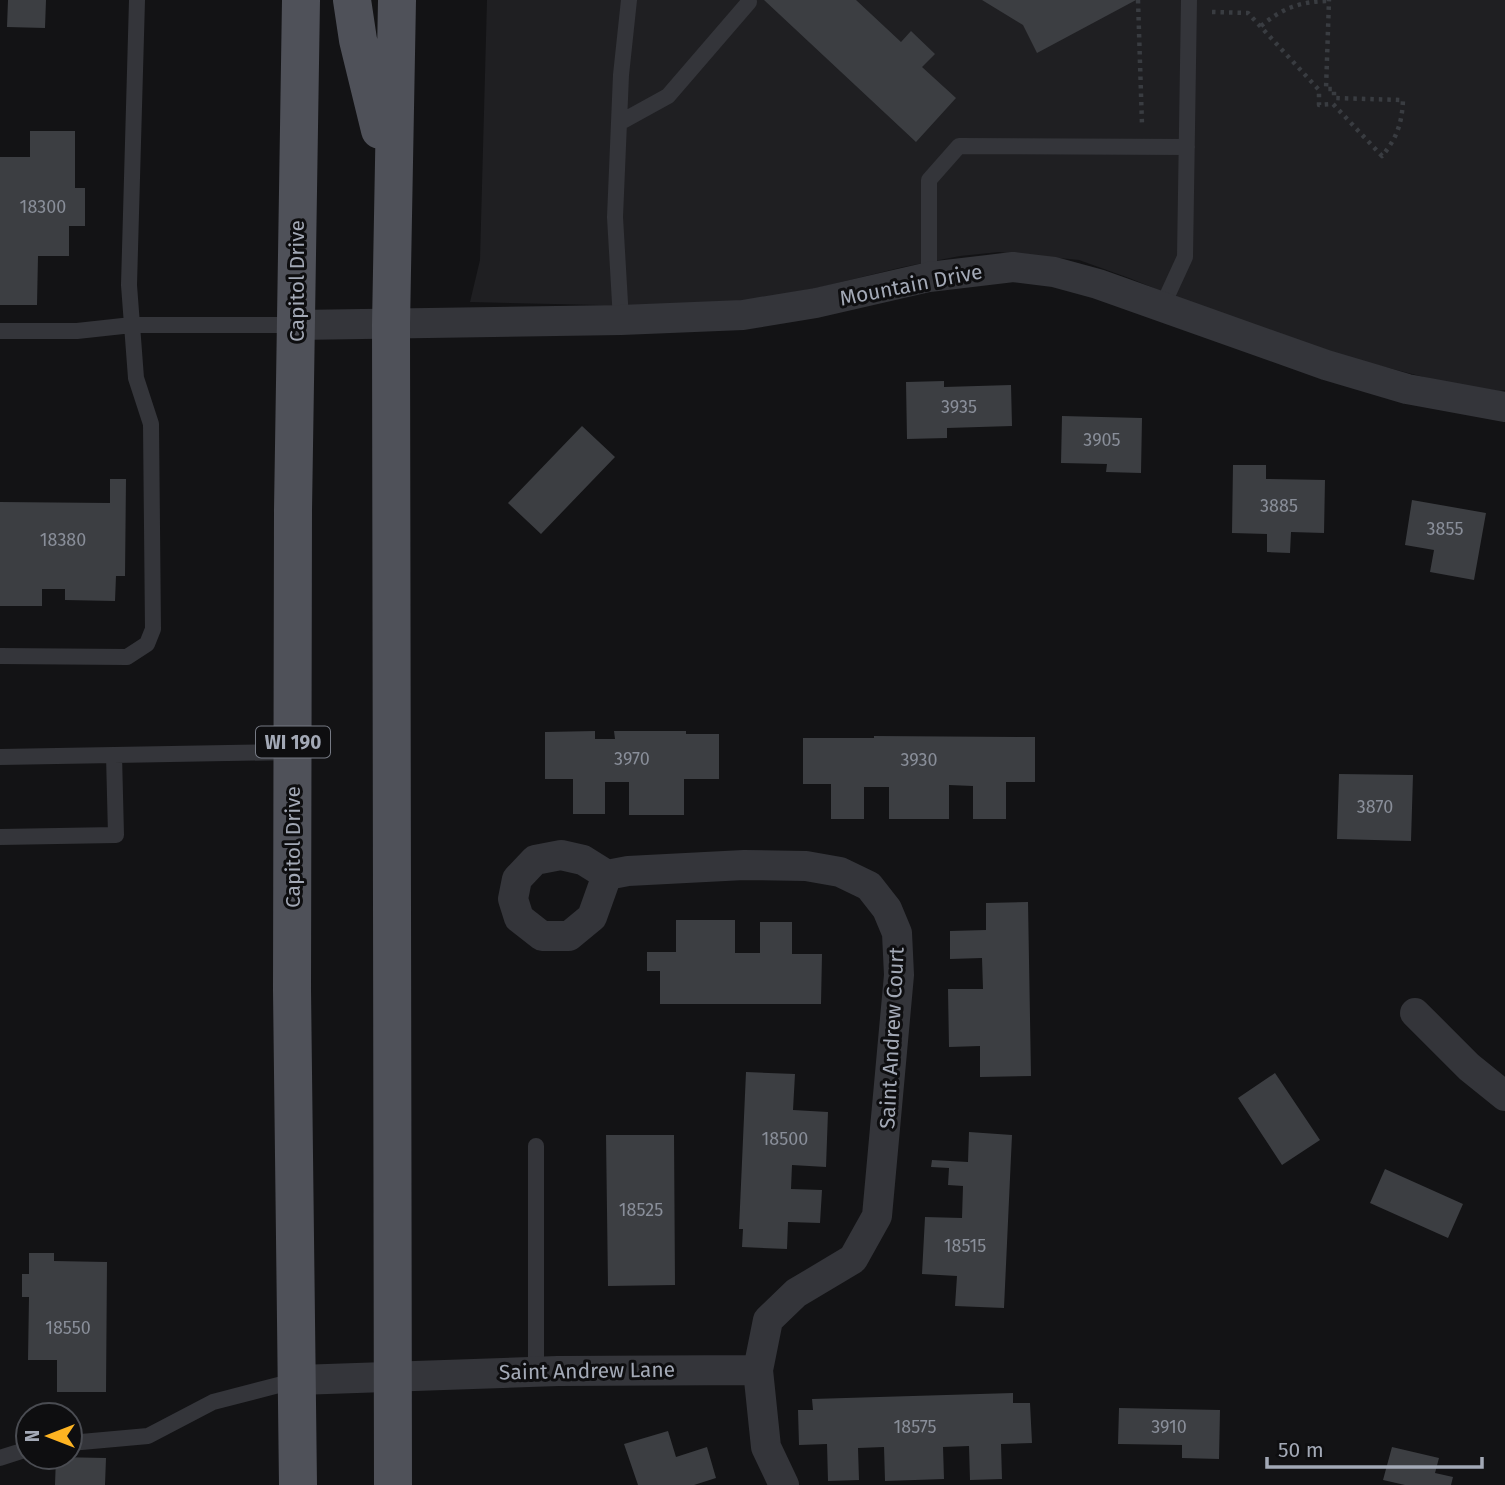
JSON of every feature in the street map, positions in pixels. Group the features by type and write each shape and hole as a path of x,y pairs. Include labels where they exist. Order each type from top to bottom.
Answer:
{"main road":[{"name":"Capitol Drive","path":"298,1485 292,990 301,0"},
{"path":"352,0 358,40 393,183"},
{"path":"393,1485 391,325 397,0"}],"street":[{"name":"Mountain Drive","path":"297,325 621,320 743,315 816,303 929,277 1013,267 1054,272 1087,281 1338,368 1408,389 1505,407"},
{"name":"Saint Andrew Court","path":"607,874 744,865 806,866 840,872 869,886 887,909 897,933 899,975 877,1216 853,1259 796,1293 768,1320 758,1370"},
{"path":"1415,1013 1469,1067 1505,1096"},
{"name":"Saint Andrew Lane","path":"298,1380 536,1371 758,1370"},
{"path":"758,1370 766,1447 784,1485"}],"lane":[{"path":"0,656 127,657 147,644 153,629 151,425 136,378 128,285 137,0"},
{"path":"621,320 615,216 621,75 629,0"},
{"path":"1163,307 1185,257 1189,0"},
{"path":"619,123 668,96 749,2"},
{"path":"929,277 929,180 959,146 1187,147"},
{"path":"0,331 77,331 132,325 297,325"},
{"path":"0,757 293,752"},
{"path":"0,837 116,835 114,755"},
{"path":"536,1146 536,1371"},
{"path":"84,1442 148,1436 213,1402 298,1380"}],"path":[{"path":"1138,0 1143,106 1142,147"},
{"path":"1261,26 1286,9 1312,1 1329,0 1326,89"},
{"path":"1212,12 1248,13 1319,90 1319,105 1333,104"},
{"path":"1319,90 1334,89 1333,104"},
{"path":"1333,104 1382,156 1398,132 1403,117 1403,100 1334,98"}],"shaded area":[{"path":"487,0 1505,0 1505,390 1443,382 1354,359 1218,314 1079,260 999,252 903,267 738,303 643,306 470,302 480,260"}],"building":[{"path":"8,0 46,0 45,28 7,27"},
{"path":"764,0 856,0 901,42 911,31 935,54 922,67 956,98 916,142"},
{"path":"982,0 1136,0 1037,53 1023,25"},
{"path":"30,131 75,131 75,188 85,188 85,226 69,226 69,256 38,256 37,305 0,305 0,157 30,157"},
{"path":"944,381 944,387 1011,385 1012,426 947,428 947,438 907,439 906,382"},
{"path":"1062,416 1142,418 1141,473 1106,472 1107,464 1061,463"},
{"path":"582,426 615,457 541,534 508,503"},
{"path":"1233,465 1266,465 1266,479 1325,480 1324,533 1291,532 1290,553 1267,552 1267,534 1232,533"},
{"path":"110,479 126,479 125,576 116,576 115,601 65,600 65,589 42,589 42,606 0,606 0,502 110,503"},
{"path":"1412,500 1486,513 1474,580 1430,572 1434,550 1405,545"},
{"path":"595,731 595,739 615,739 614,731 719,734 719,779 684,779 684,815 629,815 629,782 605,782 605,814 573,814 573,779 545,779 545,732"},
{"path":"1035,737 1035,782 1006,782 1006,819 973,819 973,786 949,785 949,819 889,819 889,787 864,787 864,819 831,819 831,784 803,784 803,738"},
{"path":"1339,774 1413,775 1411,841 1337,839"},
{"path":"1028,902 1031,1076 980,1077 980,1046 949,1047 948,989 983,989 982,958 950,959 950,931 986,930 986,903"},
{"path":"676,920 735,920 735,953 760,953 760,922 792,922 792,954 822,954 821,1004 660,1004 660,971 647,971 647,952 676,952"},
{"path":"746,1072 795,1074 793,1110 828,1112 826,1167 792,1165 791,1189 822,1190 820,1223 788,1222 787,1249 742,1247 743,1229 739,1229"},
{"path":"1275,1073 1320,1140 1282,1165 1238,1098"},
{"path":"969,1132 1012,1135 1004,1308 955,1306 957,1276 922,1274 925,1217 962,1218 963,1186 948,1185 949,1168 931,1167 932,1160 968,1162"},
{"path":"606,1135 674,1135 675,1285 608,1286"},
{"path":"1385,1169 1463,1204 1448,1238 1370,1203"},
{"path":"29,1253 54,1253 54,1261 107,1262 106,1392 57,1392 57,1360 28,1360 29,1297 22,1297 22,1274 29,1274"},
{"path":"1013,1393 1013,1403 1030,1403 1032,1443 1001,1444 1002,1479 970,1480 969,1446 943,1447 944,1479 885,1481 884,1447 858,1448 859,1480 828,1481 827,1444 799,1445 798,1410 813,1410 812,1399"},
{"path":"1119,1408 1220,1410 1219,1459 1182,1458 1182,1445 1118,1444"},
{"path":"668,1431 676,1457 707,1447 716,1478 694,1485 638,1485 624,1444"},
{"path":"1392,1447 1439,1458 1435,1473 1453,1477 1451,1485 1405,1485 1383,1480"},
{"path":"84,1458 106,1458 105,1485 55,1485 56,1471 84,1471"}]}
